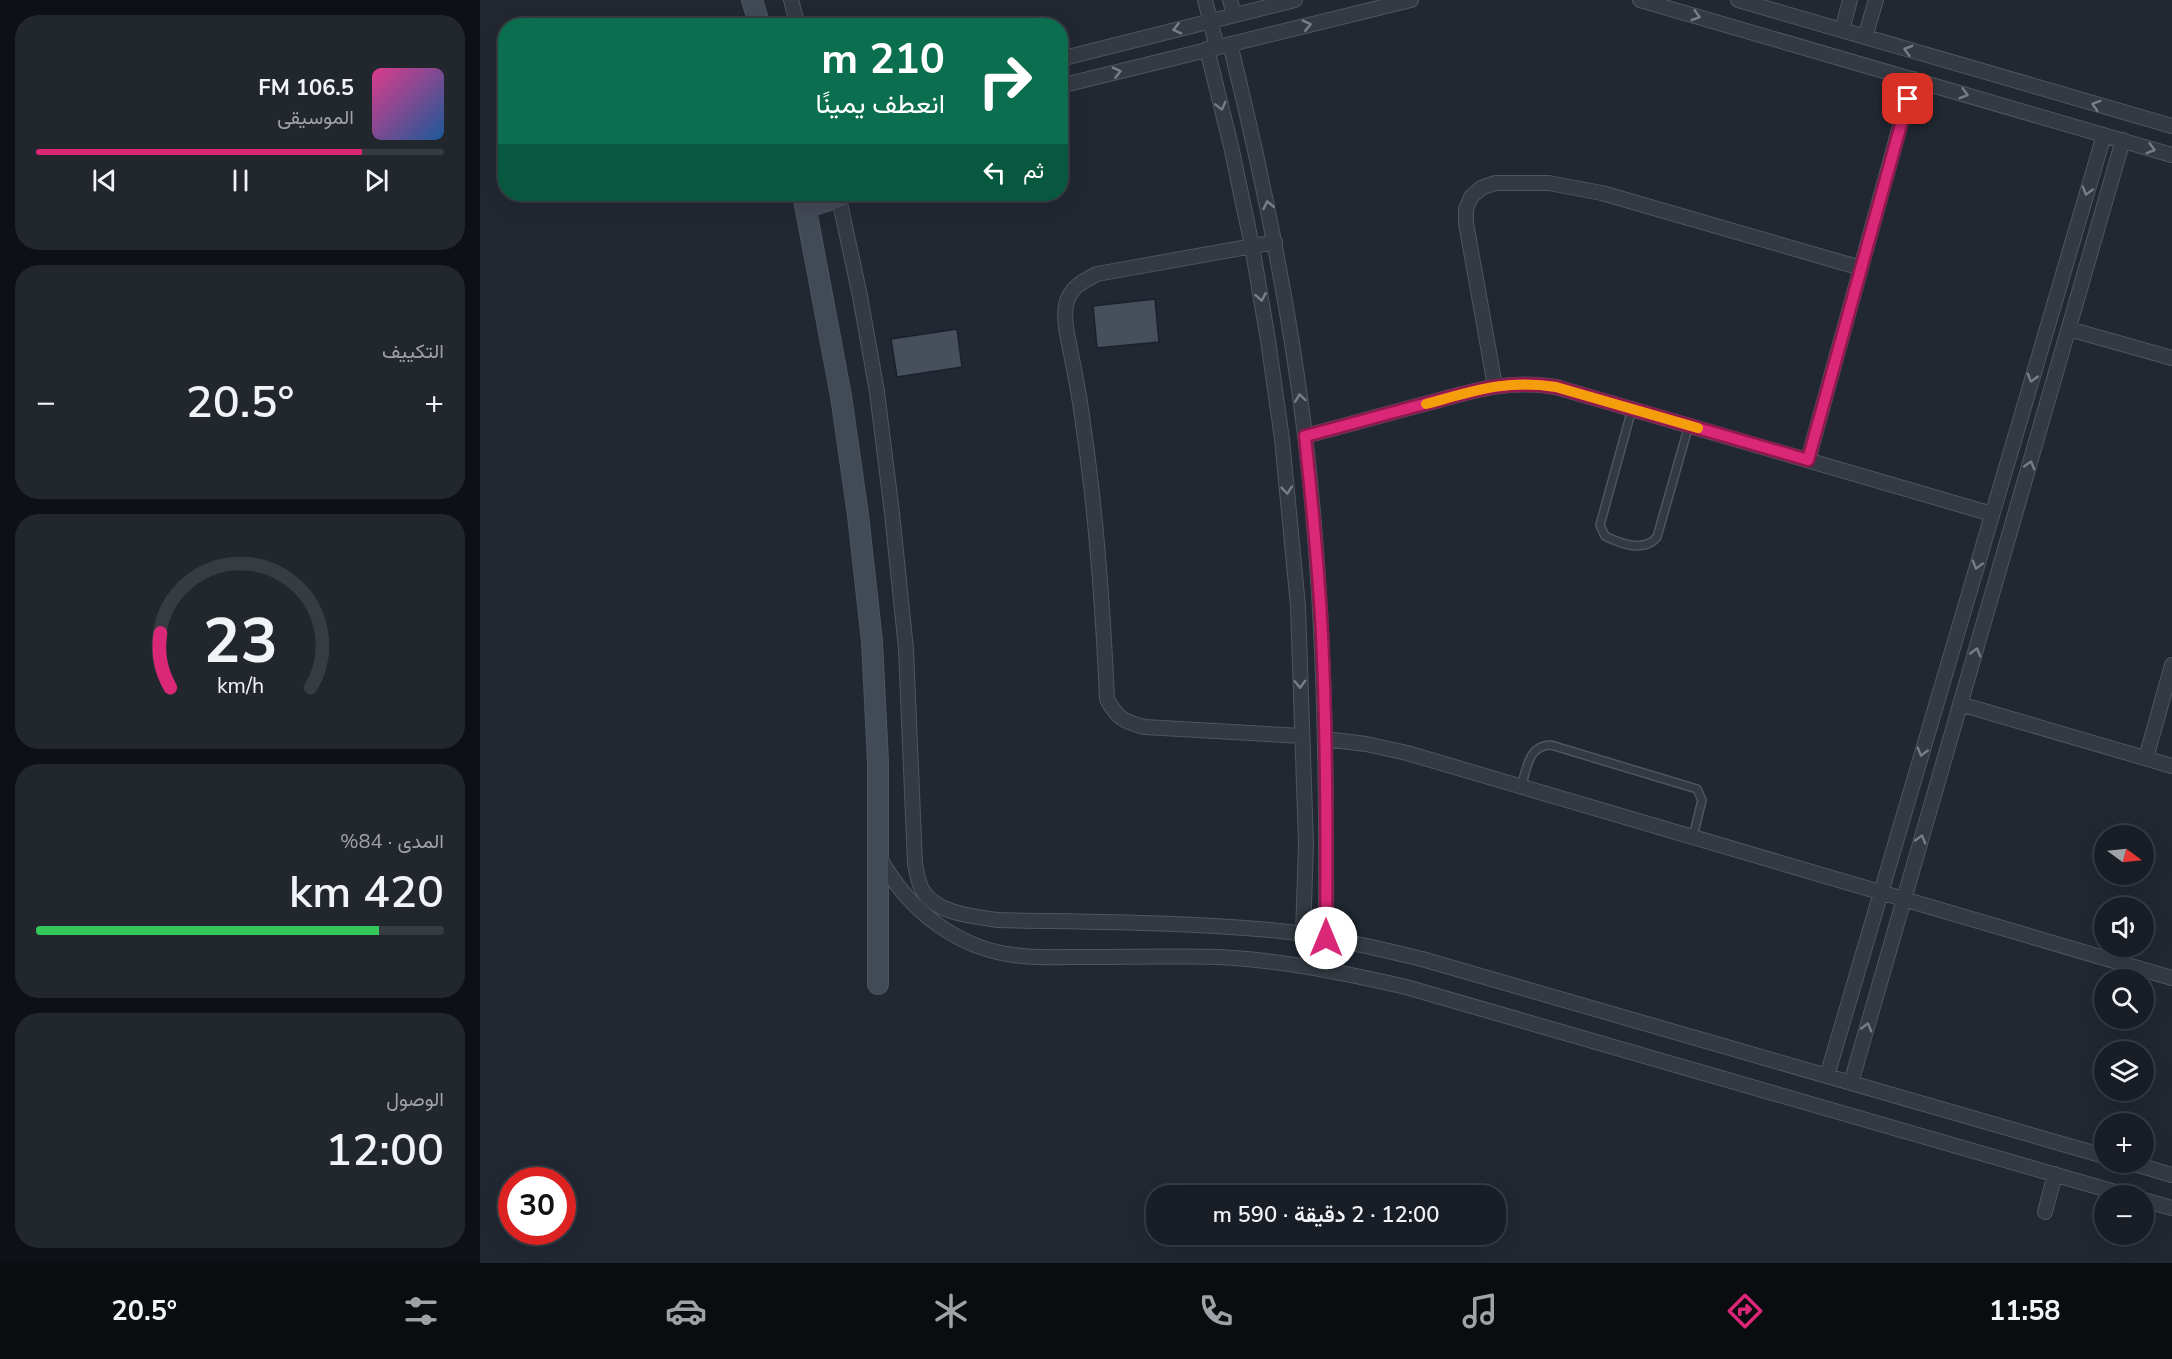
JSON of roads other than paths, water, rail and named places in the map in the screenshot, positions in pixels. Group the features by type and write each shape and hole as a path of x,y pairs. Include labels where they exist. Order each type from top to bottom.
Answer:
{"street":[{"path":"752,0 758,18"},
{"path":"791,0 796,18"},
{"path":"1205,0 1218,46 1254,140 1275,242 1305,436 1322,635 1326,938"},
{"path":"1230,0 1234,15"},
{"path":"1068,57 1295,0"},
{"path":"1068,84 1411,0"},
{"path":"1640,0 2172,155"},
{"path":"1738,0 2172,126"},
{"path":"1842,30 1850,0"},
{"path":"1865,37 1876,0"},
{"path":"1218,46 1231,146 1252,246 1268,340 1282,439 1298,606 1306,844 1303,934"},
{"path":"1808,460 1913,80"},
{"path":"1827,1076 2104,135"},
{"path":"1851,1083 2123,140"},
{"path":"1495,386 1466,223 1466,209 1471,197 1488,185 1522,182 1576,186 1861,268"},
{"path":"805,201 841,396 858,515 872,641 878,762 878,984"},
{"path":"839,201 860,296 877,392 892,513 906,648 915,864 922,891 935,904 963,915 997,920 1222,927 1326,938 1422,959 2094,1153"},
{"path":"1275,242 1097,274 1081,282 1072,291 1066,304 1066,326 1081,405 1094,503 1102,592 1107,699 1115,714 1128,723 1145,727 1325,732 1407,753 2172,978"},
{"path":"2069,329 2172,357"},
{"path":"1305,436 1495,386 1536,384 1556,387 1992,514"},
{"path":"2002,480 2024,486"},
{"path":"1987,532 2008,538"},
{"path":"2146,758 2172,664"},
{"path":"1960,704 2172,766"},
{"path":"878,855 900,890 929,919 964,940 1001,953 1041,957 1219,957 1360,976 1406,987 2094,1186"},
{"path":"2154,1170 2172,1175"},
{"path":"2044,1212 2055,1174"},
{"path":"2154,1203 2172,1208"}],"lane":[{"path":"1632,409 1600,525 1605,536 1637,547 1649,545 1657,537 1689,425"},
{"path":"1521,787 1531,754 1535,750 1551,745 1572,751 1697,789 1702,800 1693,837"}]}
